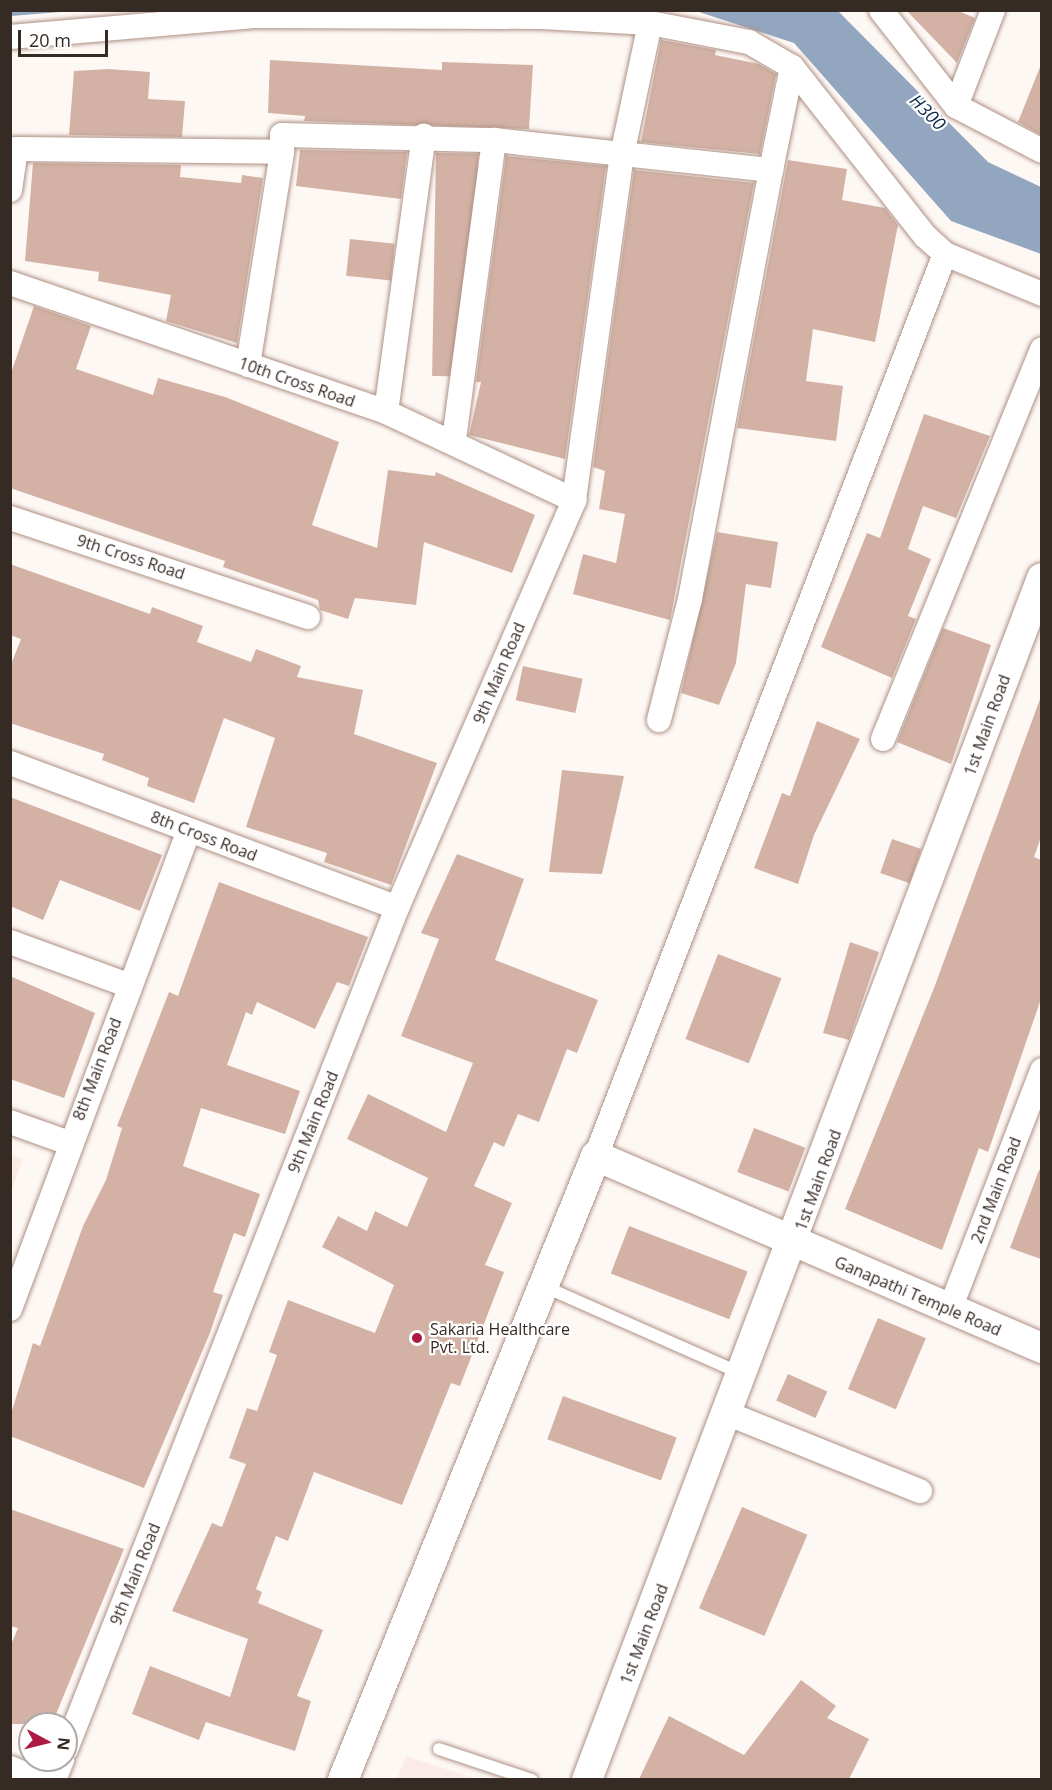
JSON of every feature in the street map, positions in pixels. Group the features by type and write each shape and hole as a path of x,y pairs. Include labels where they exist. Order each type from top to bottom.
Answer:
{"street":[{"path":"881,10 956,106 1041,151"},
{"path":"956,106 993,10"},
{"path":"10,37 257,16 542,17 650,23 749,42 792,67 925,236 945,254 1041,294"},
{"name":"9th Main Road","path":"78,1719 397,908 574,500 622,155 650,23"},
{"path":"659,720 690,599 792,67"},
{"path":"248,365 282,152 282,135 424,136 494,140 771,170"},
{"path":"386,412 424,136"},
{"path":"454,440 494,140"},
{"path":"10,190 16,148 282,152"},
{"path":"343,1779 596,1156 945,254"},
{"name":"10th Cross Road","path":"10,283 386,412 454,440 574,500"},
{"path":"883,740 1041,349"},
{"name":"9th Cross Road","path":"10,518 309,617"},
{"name":"1st Main Road","path":"588,1779 794,1244 1041,578"},
{"name":"8th Cross Road","path":"10,764 397,908"},
{"name":"8th Main Road","path":"10,1310 69,1143 189,830"},
{"path":"10,942 130,986"},
{"name":"2nd Main Road","path":"950,1309 1041,1070"},
{"path":"10,1122 69,1143"},
{"name":"Ganapathi Temple Road","path":"596,1156 794,1244 1041,1348"},
{"path":"729,1414 920,1491"},
{"path":"10,1771 31,1779"}],"lane":[{"path":"543,1286 744,1375"},
{"path":"439,1749 532,1779"}],"shaded area":[{"path":"10,1155 23,1159 11,1193"},
{"path":"406,1756 477,1779 397,1779"}],"water":[{"path":"11,10 73,10 73,11 11,16"},
{"name":"H300","path":"696,11 838,11 988,162 1041,187 1041,254 951,221 794,43"}],"building":[{"path":"906,10 956,10 975,18 957,63"},
{"path":"661,40 716,50 715,55 759,64 776,74 760,154 641,142"},
{"path":"270,60 442,70 442,62 533,65 529,129 304,121 305,116 268,113"},
{"path":"1041,67 1041,135 1018,122"},
{"path":"108,69 150,72 148,99 185,101 182,137 69,135 74,71"},
{"path":"300,150 407,152 401,199 296,186"},
{"path":"436,153 478,154 474,377 432,376"},
{"path":"506,156 606,166 565,459 469,435 481,382 476,382"},
{"path":"788,160 847,169 842,200 885,208 898,225 875,342 813,329 806,381 843,386 836,441 737,428"},
{"path":"33,163 181,165 180,177 241,183 242,175 263,178 237,343 166,321 171,295 98,281 99,272 25,261"},
{"path":"634,170 754,183 670,620 573,594 583,554 616,563 625,514 599,509 605,471 593,467"},
{"path":"350,239 395,244 391,281 346,276"},
{"path":"34,306 91,326 76,369 153,395 158,378 225,397 339,442 312,525 377,548 388,470 435,476 436,472 535,515 512,573 424,542 416,605 355,598 348,619 320,610 318,600 223,567 225,561 10,488 10,376"},
{"path":"924,414 990,436 956,518 923,506 908,549 931,559 908,616 916,619 892,678 821,647 867,533 880,538"},
{"path":"717,532 778,542 771,588 746,584 736,663 719,705 681,693"},
{"path":"10,564 150,614 152,607 203,626 197,642 251,662 256,649 301,666 297,677 363,690 354,734 437,763 391,885 324,862 327,853 246,827 275,738 224,718 194,803 147,786 149,778 102,760 104,754 10,723 10,667 21,639 10,635"},
{"path":"943,628 991,645 951,764 897,742"},
{"path":"523,666 583,679 575,713 516,700"},
{"path":"1040,699 1041,837 1034,857 1041,860 1041,999 988,1152 979,1148 942,1250 845,1209 934,988"},
{"path":"817,721 860,739 814,835 798,884 754,868 782,793 790,796"},
{"path":"562,770 624,776 602,874 549,872"},
{"path":"10,797 162,855 140,911 60,880 43,920 10,906"},
{"path":"892,839 921,849 910,883 880,873"},
{"path":"457,854 524,879 495,960 598,1000 577,1053 567,1049 539,1122 518,1114 504,1147 494,1142 474,1186 512,1203 485,1265 504,1272 460,1386 451,1383 402,1505 314,1472 288,1541 276,1536 256,1589 262,1592 258,1603 323,1630 297,1696 311,1701 295,1751 206,1722 199,1740 132,1714 150,1666 230,1697 248,1639 172,1611 212,1523 222,1527 246,1464 229,1458 247,1408 257,1411 277,1355 269,1352 288,1300 375,1333 394,1285 322,1247 338,1216 367,1231 375,1211 407,1227 428,1178 347,1139 368,1094 446,1132 473,1063 401,1036 439,939 421,933"},
{"path":"219,882 368,937 349,986 337,982 315,1029 257,1002 252,1015 246,1012 227,1065 300,1091 285,1134 201,1108 183,1166 260,1194 245,1237 234,1233 213,1292 223,1295 210,1333 144,1488 10,1436 10,1417 33,1343 40,1346 83,1226 106,1180 122,1128 117,1126 169,992 178,996"},
{"path":"850,942 879,952 849,1040 823,1033"},
{"path":"718,954 781,978 749,1063 685,1039"},
{"path":"10,976 95,1013 64,1098 10,1079"},
{"path":"754,1128 805,1148 789,1192 737,1172"},
{"path":"1039,1170 1041,1171 1041,1259 1010,1248"},
{"path":"629,1226 748,1272 729,1319 611,1274"},
{"path":"878,1318 926,1338 896,1409 848,1389"},
{"path":"788,1374 827,1391 815,1418 776,1400"},
{"path":"563,1396 677,1437 661,1481 547,1439"},
{"path":"742,1507 807,1535 764,1636 699,1608"},
{"path":"10,1509 124,1549 57,1712 18,1712 18,1724 10,1724 10,1647 18,1628 10,1626"},
{"path":"801,1680 836,1706 827,1718 869,1739 849,1779 639,1779 669,1716 744,1755"}],"place":[{"name":"Sakaria Healthcare Pvt. Ltd.","path":"417,1338"}]}
